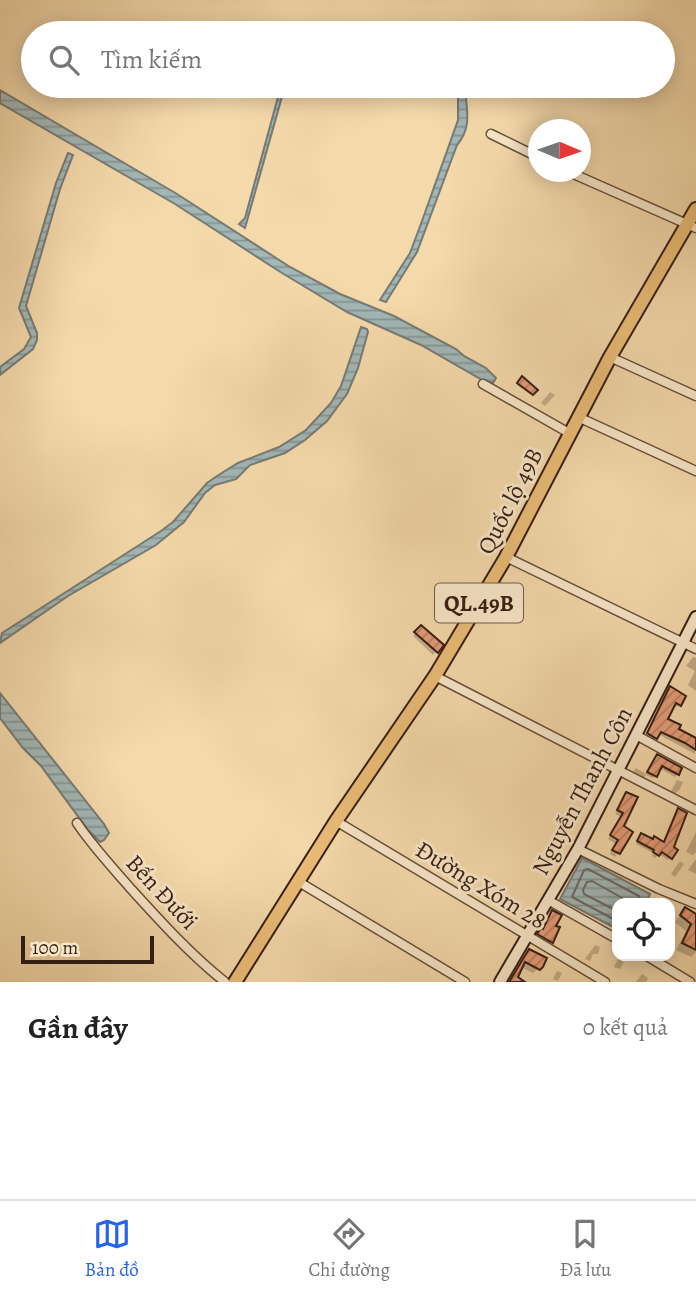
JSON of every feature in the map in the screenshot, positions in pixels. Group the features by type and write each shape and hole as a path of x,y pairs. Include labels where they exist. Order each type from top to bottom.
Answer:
{"main road":[{"name":"Quốc lộ 49B","path":"235,982 336,821 435,676 506,557 610,357 691,226 696,209"}],"street":[{"path":"491,134 528,152"},
{"path":"591,182 691,226"},
{"path":"610,357 696,396"},
{"path":"483,384 569,433"},
{"path":"578,416 696,471"},
{"path":"506,557 696,649"},
{"name":"Nguyễn Thanh Côn","path":"500,982 578,849 696,617"},
{"path":"435,676 696,810"},
{"path":"636,736 696,768"},
{"name":"Đường Xóm 28","path":"336,821 605,982"},
{"name":"Bến Đưới","path":"76,823 155,915 206,967 225,982"},
{"path":"578,849 696,904"},
{"path":"299,882 465,982"},
{"path":"548,900 612,936"},
{"path":"655,961 690,982"}],"water":[{"path":"0,90 177,194 290,267 340,294 394,316 456,349 486,368 496,378 493,383 484,381 421,345 347,312 175,204 0,103"},
{"path":"278,98 282,98 245,228 239,224 245,218"},
{"path":"458,98 466,98 465,131 457,145 417,252 386,302 380,300 410,253 458,120"},
{"path":"68,153 73,155 60,189 26,306 37,333 37,340 33,349 0,375 0,367 24,349 31,337 19,308 56,183"},
{"path":"361,327 368,332 358,368 347,394 327,421 285,453 250,465 236,479 215,485 205,493 184,522 156,545 68,596 0,643 2,633 173,522 207,483 217,476 238,463 279,447 306,430 331,403 341,386"},
{"path":"0,693 104,824 109,833 104,840 100,842 88,830 41,766 0,718"},
{"path":"582,858 650,894 648,898 612,898 612,926 560,899"}],"building":[{"path":"522,376 538,390 533,395 517,383"},
{"path":"421,625 444,645 438,653 414,632"},
{"path":"670,686 686,696 681,706 676,703 668,719 681,725 679,729 696,738 696,750 661,732 657,739 647,733"},
{"path":"657,754 682,768 679,775 662,766 657,777 647,772"},
{"path":"626,792 638,797 624,826 633,832 620,854 612,850 618,840 610,835 623,813 617,810"},
{"path":"678,808 687,813 674,847 678,850 672,859 662,852 659,856 654,850 637,841 641,833 664,842"},
{"path":"685,907 696,914 696,950 682,943 691,924 680,915"},
{"path":"552,910 562,915 556,926 560,927 553,943 537,934 543,929"},
{"path":"529,949 547,958 543,967 540,970 525,962 518,977 525,982 509,982"}]}
